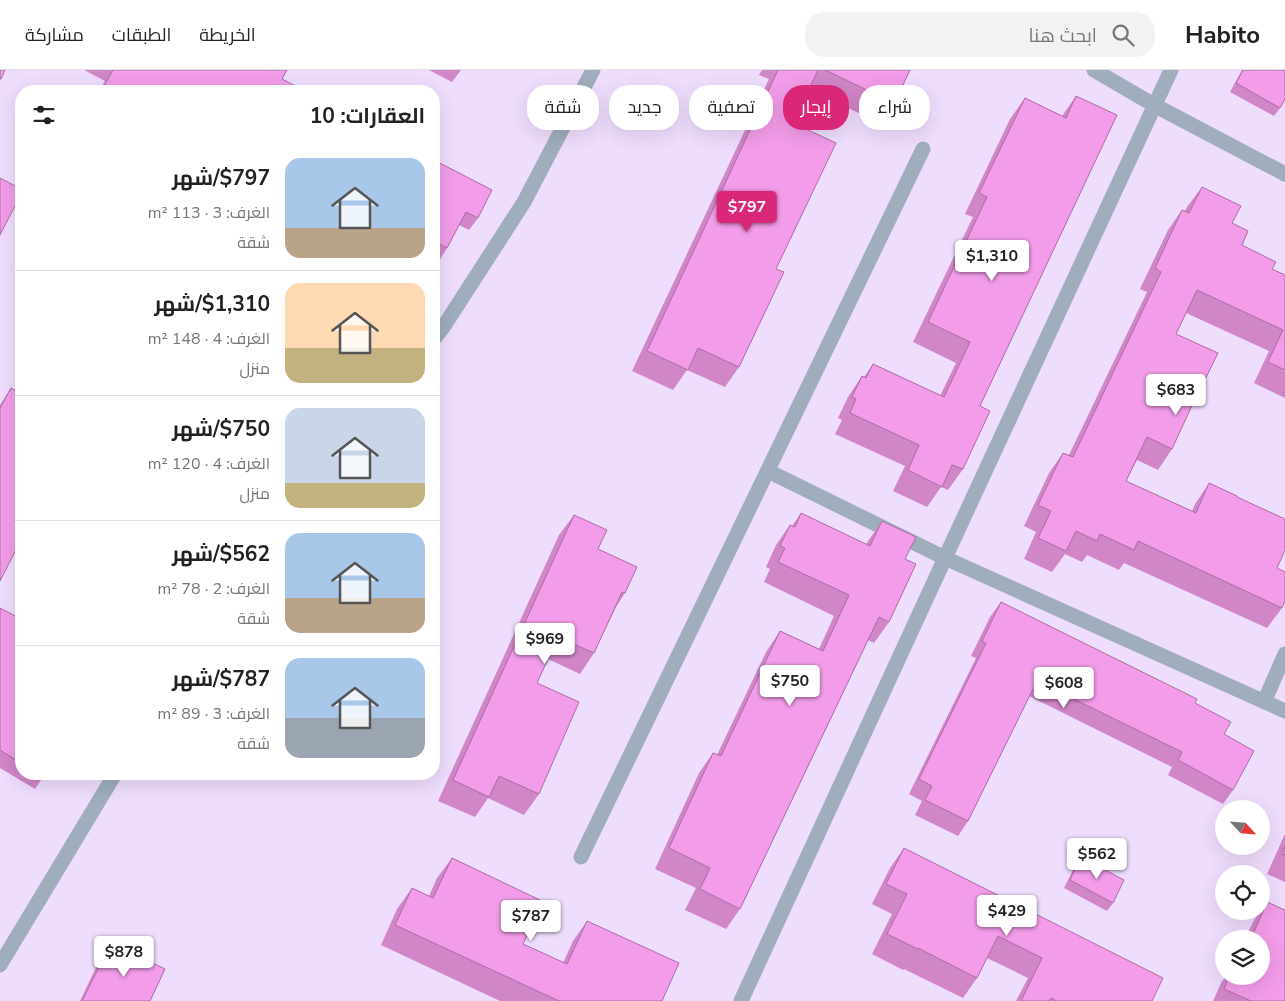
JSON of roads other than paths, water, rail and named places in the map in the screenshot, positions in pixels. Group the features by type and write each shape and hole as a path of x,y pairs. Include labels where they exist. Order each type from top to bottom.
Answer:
{"street":[{"path":"440,331 524,202 593,70"},
{"path":"1094,70 1154,105 1285,174"},
{"path":"741,1001 1171,70"},
{"path":"581,857 924,149"},
{"path":"768,471 945,558 1285,711"},
{"path":"1264,702 1285,654"},
{"path":"0,965 111,780"}]}
